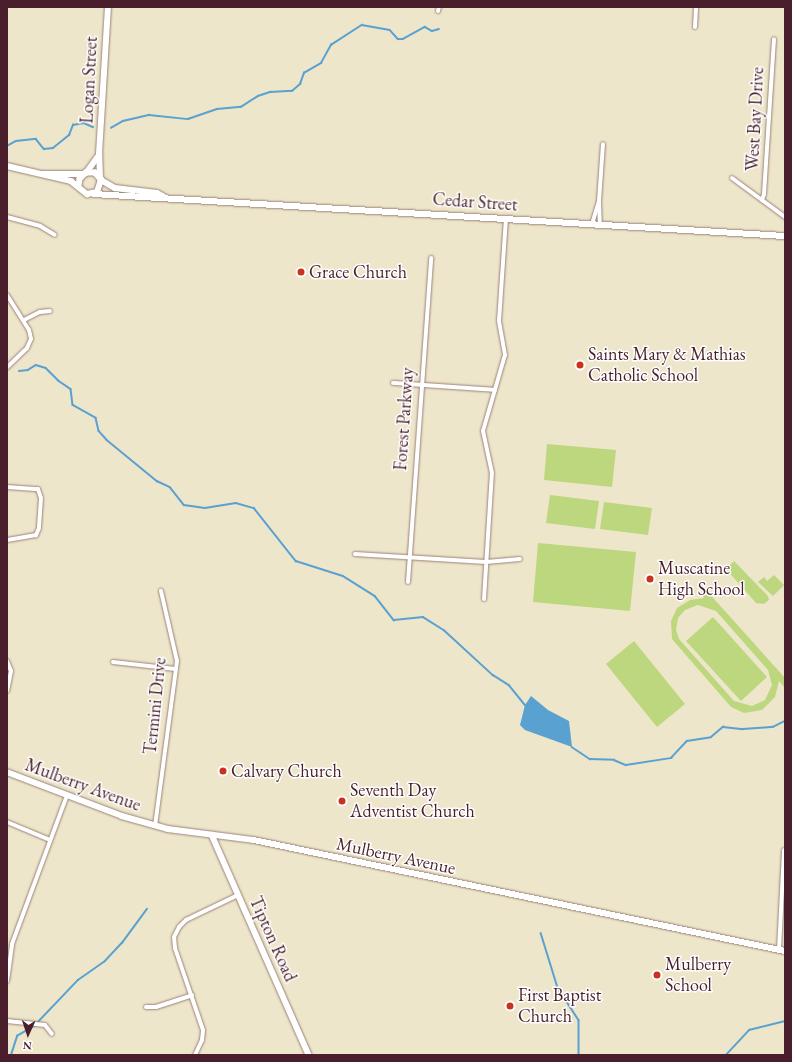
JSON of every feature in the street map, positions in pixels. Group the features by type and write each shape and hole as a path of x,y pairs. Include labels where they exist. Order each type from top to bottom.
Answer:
{"main road":[{"name":"Logan Street","path":"100,179 99,154 108,7"},
{"path":"79,186 80,179 99,154"},
{"path":"7,166 71,181 87,194 94,194 99,190 100,179 95,173 43,174"},
{"name":"Cedar Street","path":"100,179 115,188 157,193 163,196"},
{"name":"Cedar Street","path":"94,194 163,196 785,236"},
{"name":"Mulberry Avenue","path":"7,772 155,826 254,840 782,951"},
{"name":"Tipton Road","path":"212,835 309,1055"}],"street":[{"path":"695,27 696,7"},
{"name":"West Bay Drive","path":"762,200 764,194 774,39"},
{"path":"592,224 598,201 603,144"},
{"path":"732,178 785,217"},
{"path":"598,201 600,224"},
{"path":"7,217 40,226 55,235"},
{"path":"484,599 492,473 483,431 505,355 499,321 506,218"},
{"name":"Forest Parkway","path":"408,582 420,385 431,258"},
{"path":"7,295 24,320 31,335 30,344 7,367"},
{"path":"24,320 40,312 50,311"},
{"path":"393,383 494,390"},
{"path":"7,487 38,489 41,498 39,528 36,535 7,540"},
{"path":"355,554 486,562 520,558"},
{"name":"Termini Drive","path":"155,826 176,669 176,654 161,591"},
{"path":"7,661 11,671 7,691"},
{"path":"114,662 176,669"},
{"path":"7,981 12,944 67,795"},
{"path":"7,822 50,840"},
{"path":"782,951 784,850"},
{"path":"195,1055 202,1040 203,1030 175,948 176,931 193,915 238,895"},
{"path":"146,1007 156,1007 192,995"},
{"path":"7,1021 45,1025 52,1034"}],"green space":[{"path":"547,444 616,450 612,487 544,480"},
{"path":"550,495 599,501 595,529 546,523"},
{"path":"604,502 652,508 648,535 600,529"},
{"path":"538,543 636,552 630,611 533,602"},
{"path":"734,561 768,596 769,600 764,604 756,603 726,569"},
{"path":"774,575 784,585 773,596 758,582 764,577 767,581"},
{"path":"706,590 785,678 785,688 779,681 775,697 762,710 744,713 731,707 672,639 671,621 677,608 690,600 704,598 701,594","holes":["698,605 716,611 768,670 772,685 765,700 752,706 734,701 679,639 676,630 678,618 685,610"]},
{"path":"713,617 767,677 741,701 686,641"},
{"path":"634,641 685,704 657,727 606,664"}],"water":[{"path":"531,696 548,710 569,721 572,747 525,730 520,725 525,705"}],"waterway":[{"path":"111,128 123,121 149,115 188,119 217,109 241,107 258,96 270,92 292,91 300,84 304,73 321,63 331,45 362,25 390,30 398,39 403,39 425,27 432,31 439,29"},
{"path":"7,146 16,141 36,139 44,149 53,148 69,135 73,125 84,123 93,127"},
{"path":"19,371 28,370 36,365 46,368 59,381 71,389 73,405 96,418 99,431 107,440 157,481 170,487 184,505 205,508 236,503 254,508 296,561 343,576 375,596 394,620 423,617 444,630 493,675 509,685 525,705"},
{"path":"572,747 590,759 614,760 626,765 671,758 687,741 711,737 723,727 743,729 773,727 785,721"},
{"path":"37,1023 78,980 105,961 122,943 147,909"},
{"path":"541,933 558,988 579,1020 579,1055"},
{"path":"726,1055 749,1030 785,1021"},
{"path":"11,1055 17,1036 34,1026"}],"place":[{"name":"Grace Church","path":"301,272"},
{"name":"Saints Mary & Mathias Catholic School","path":"580,365"},
{"name":"Muscatine High School","path":"650,579"},
{"name":"Calvary Church","path":"223,771"},
{"name":"Seventh Day Adventist Church","path":"342,801"},
{"name":"Mulberry School","path":"657,975"},
{"name":"First Baptist Church","path":"510,1006"}]}
